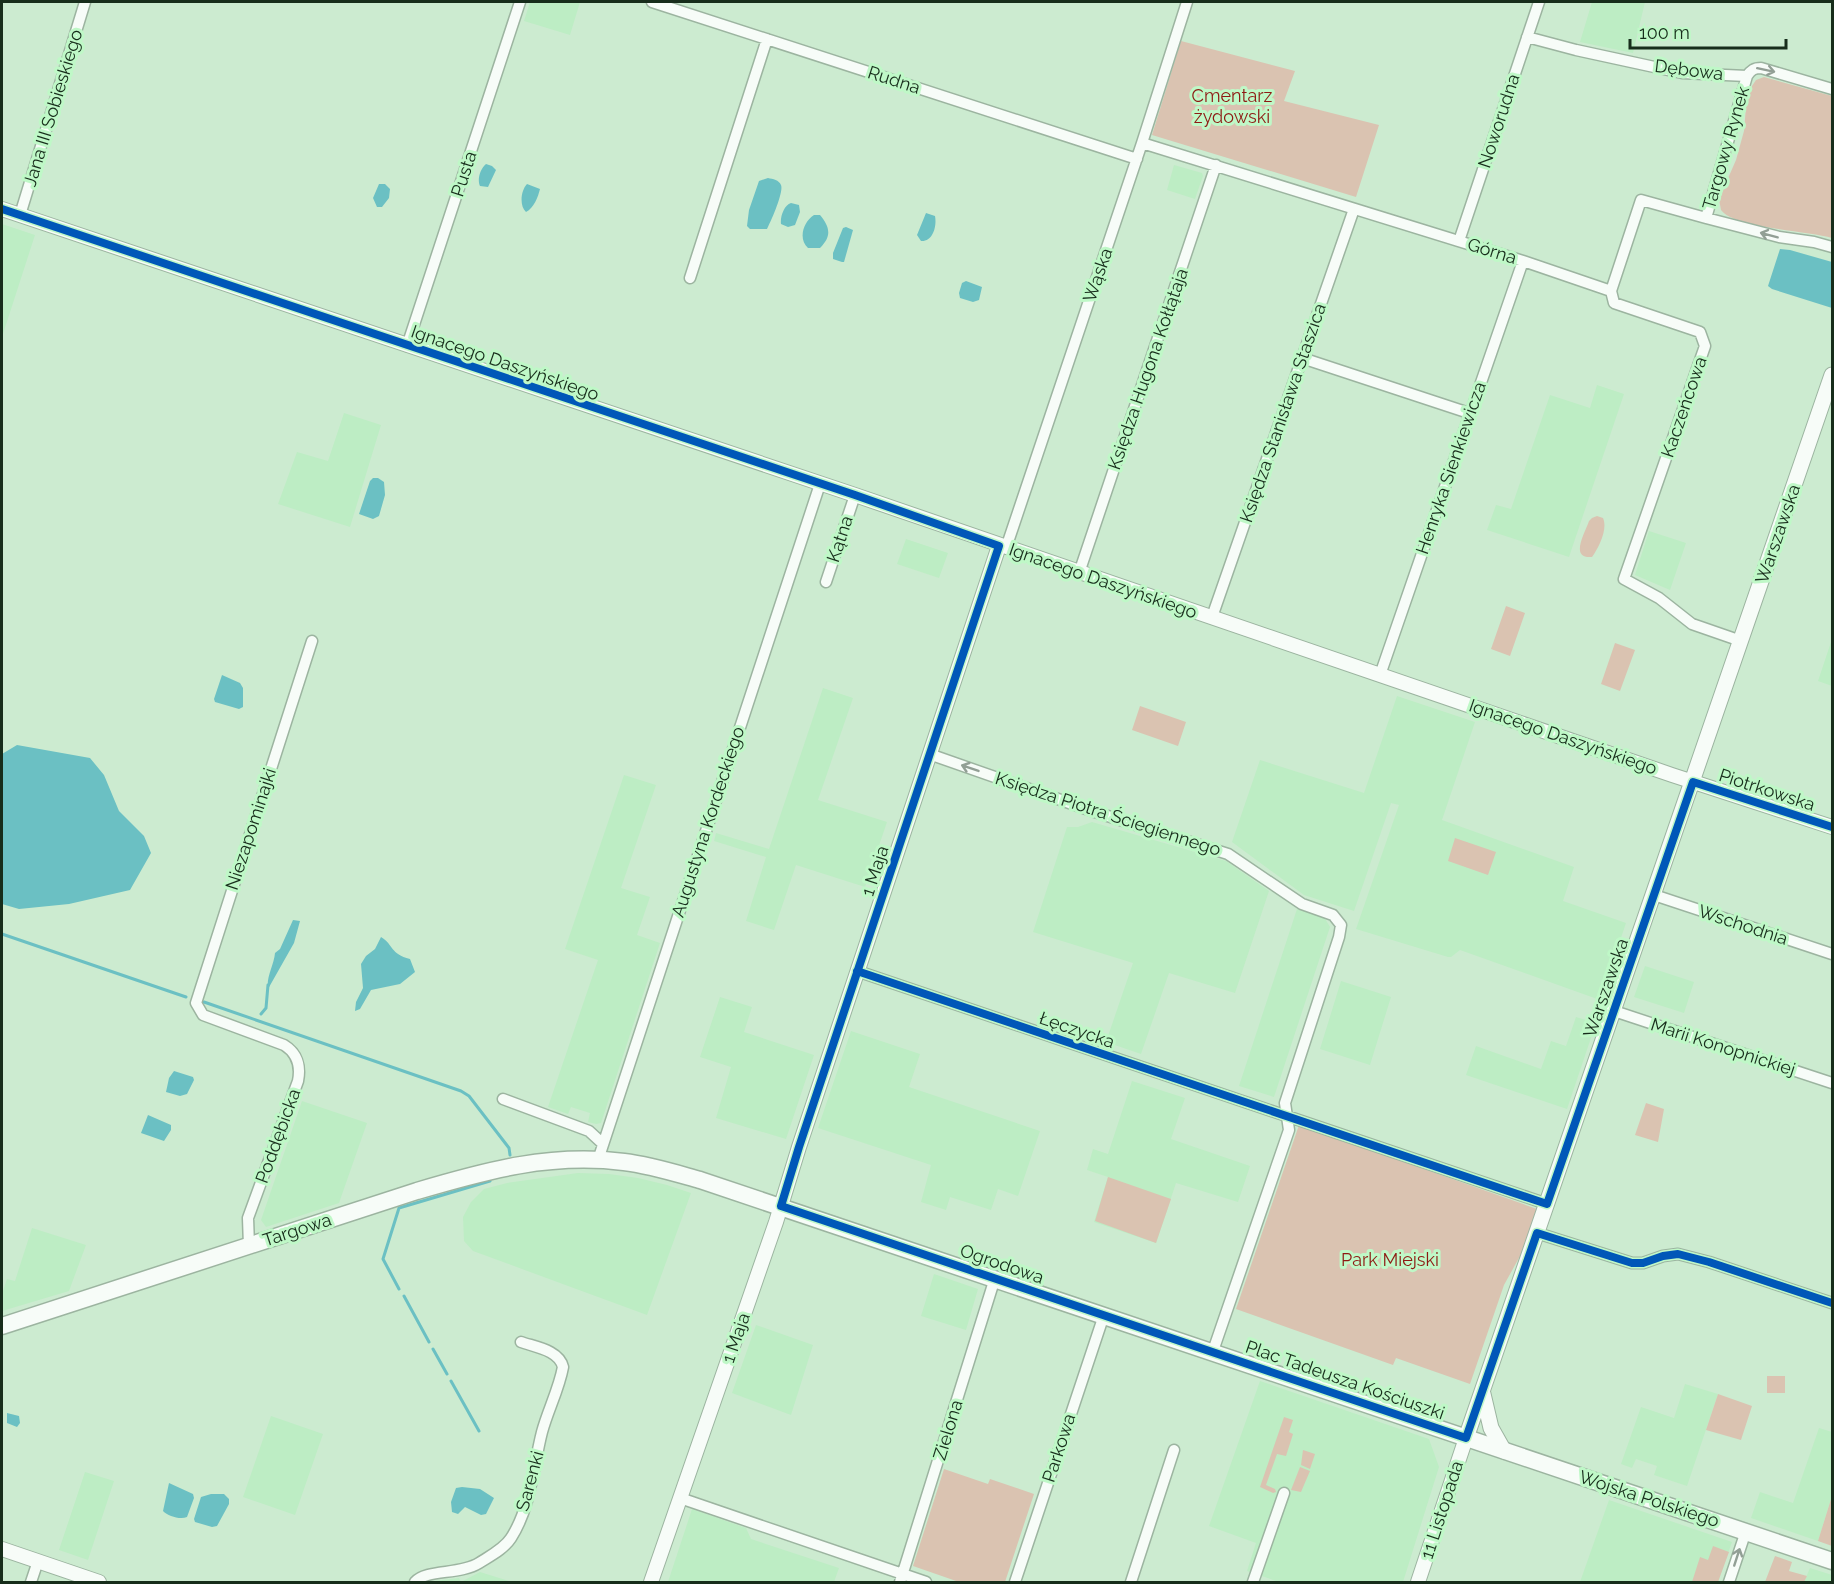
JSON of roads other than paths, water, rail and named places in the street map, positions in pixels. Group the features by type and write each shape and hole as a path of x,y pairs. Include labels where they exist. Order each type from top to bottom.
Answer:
{"main road":[{"name":"Warszawska","path":"1546,1204 1833,375"},
{"name":"Ogrodowa","path":"598,1160 626,1162 700,1180 1214,1351"},
{"name":"Targowa","path":"2,1326 477,1173 537,1161 598,1160"},
{"path":"1466,1437 1546,1204"},
{"name":"Plac Tadeusza Kościuszki","path":"1214,1351 1466,1437"},
{"path":"1483,1391 1484,1407 1491,1428 1504,1451"},
{"name":"Wojska Polskiego","path":"1466,1437 1833,1561"}],"street":[{"name":"Jana III Sobieskiego","path":"20,215 85,2"},
{"name":"Pusta","path":"408,346 520,2"},
{"name":"Rudna","path":"652,2 1137,159"},
{"name":"Wąska","path":"1003,547 1137,159 1186,2"},
{"name":"Noworudna","path":"1459,241 1539,2"},
{"name":"Dębowa","path":"1527,37 1682,73 1747,76"},
{"path":"690,278 767,39"},
{"name":"Targowy Rynek","path":"1833,88 1761,68 1756,68 1747,76 1706,218 1779,237 1833,247"},
{"path":"1142,143 1216,165"},
{"name":"Górna","path":"1216,165 1523,261 1611,291"},
{"name":"Księdza Hugona Kołłątaja","path":"1079,573 1216,165"},
{"path":"1611,291 1641,200 1706,218"},
{"name":"Ignacego Daszyńskiego","path":"2,209 855,495 1693,782"},
{"name":"Księdza Stanisława Staszica","path":"1212,617 1354,209"},
{"name":"Henryka Sienkiewicza","path":"1380,675 1523,261"},
{"name":"Kaczeńcowa","path":"1611,291 1614,303 1700,332 1705,346 1624,579 1659,598 1692,624 1741,641"},
{"path":"1302,358 1469,413"},
{"name":"Augustyna Kordeckiego","path":"598,1160 820,484"},
{"name":"Kątna","path":"826,582 855,495"},
{"name":"1 Maja","path":"651,1582 781,1206 783,1194 929,754 1003,547"},
{"name":"Niezapominajki","path":"203,1015 196,1007 198,992 312,641"},
{"name":"Księdza Piotra Ściegiennego","path":"929,754 1095,812 1228,854 1302,904 1333,915 1341,925 1339,937 1285,1103 1287,1116"},
{"name":"Piotrkowska","path":"1693,782 1833,827"},
{"name":"Wschodnia","path":"1654,895 1833,954"},
{"name":"Łęczycka","path":"857,971 1287,1116"},
{"name":"Marii Konopnickiej","path":"1614,1011 1833,1083"},
{"name":"Poddębicka","path":"203,1015 284,1045 298,1060 298,1081 248,1218 249,1246"},
{"path":"503,1099 589,1131 602,1143"},
{"path":"1214,1351 1289,1130 1287,1116 1546,1204"},
{"path":"1537,1233 1632,1263 1643,1263 1678,1254 1833,1303"},
{"name":"Zielona","path":"902,1579 996,1278"},
{"name":"Parkowa","path":"1015,1582 1104,1314"},
{"name":"Sarenki","path":"415,1582 425,1575 464,1569 484,1560 511,1538 521,1516 531,1485 542,1432 563,1367 560,1359 554,1354 521,1342"},
{"name":"11 Listopada","path":"1418,1582 1466,1437"},
{"path":"1131,1582 1173,1450"},
{"path":"1253,1582 1284,1493"},
{"path":"680,1498 902,1579 926,1582"},
{"path":"1729,1582 1746,1531"},
{"path":"2,1549 99,1582"},
{"path":"31,1582 38,1561"}],"water":[{"path":"486,164 496,170 488,187 480,186 479,181"},
{"path":"768,178 781,185 777,207 767,229 750,229 747,226 749,210 759,181"},
{"path":"379,184 385,184 390,189 389,198 382,207 377,207 373,198"},
{"path":"527,184 540,189 537,199 526,212 522,206 522,198"},
{"path":"791,203 799,205 800,212 795,225 788,227 781,224 781,218 784,209"},
{"path":"926,213 935,216 935,229 929,239 921,241 917,235"},
{"path":"814,215 820,215 823,219 828,228 828,235 820,248 808,248 803,240 803,231 807,222"},
{"path":"843,228 853,230 844,262 842,262 833,259 833,253"},
{"path":"1780,249 1832,262 1832,308 1768,286"},
{"path":"966,281 982,287 979,300 973,302 960,298 962,283"},
{"path":"373,478 384,482 385,495 379,516 373,519 359,514"},
{"path":"222,675 240,683 243,688 243,707 239,709 215,702"},
{"path":"17,745 90,758 104,775 119,811 144,836 151,853 130,890 69,904 19,909 2,904 2,754"},
{"path":"293,920 300,921 294,943 268,989 275,953 280,949"},
{"path":"381,937 395,952 410,959 415,972 400,984 371,990 360,1009 355,1011 356,1002 363,988 361,964 366,956 375,949"},
{"path":"174,1071 193,1077 194,1080 187,1094 180,1096 166,1092 169,1078"},
{"path":"148,1115 171,1125 171,1130 164,1141 141,1133"},
{"path":"7,1413 19,1416 20,1423 17,1427 7,1423"},
{"path":"169,1483 193,1494 194,1498 187,1517 174,1517 163,1511"},
{"path":"456,1488 480,1489 494,1498 486,1514 481,1515 465,1507 458,1514 452,1512 451,1502"},
{"path":"224,1494 229,1499 229,1504 217,1526 212,1527 195,1522 201,1497"}],"waterway":[{"path":"2,934 186,997"},
{"path":"261,1014 266,1008 268,985"},
{"path":"204,1002 461,1091 469,1096 509,1148 510,1155"},
{"path":"399,1289 383,1259 399,1208 490,1181"},
{"path":"404,1296 429,1342"},
{"path":"433,1349 447,1374"},
{"path":"451,1381 479,1431"}],"park label":[{"name":"Cmentarz żydowski","path":"1232,106"},
{"name":"Park Miejski","path":"1390,1260"}]}
